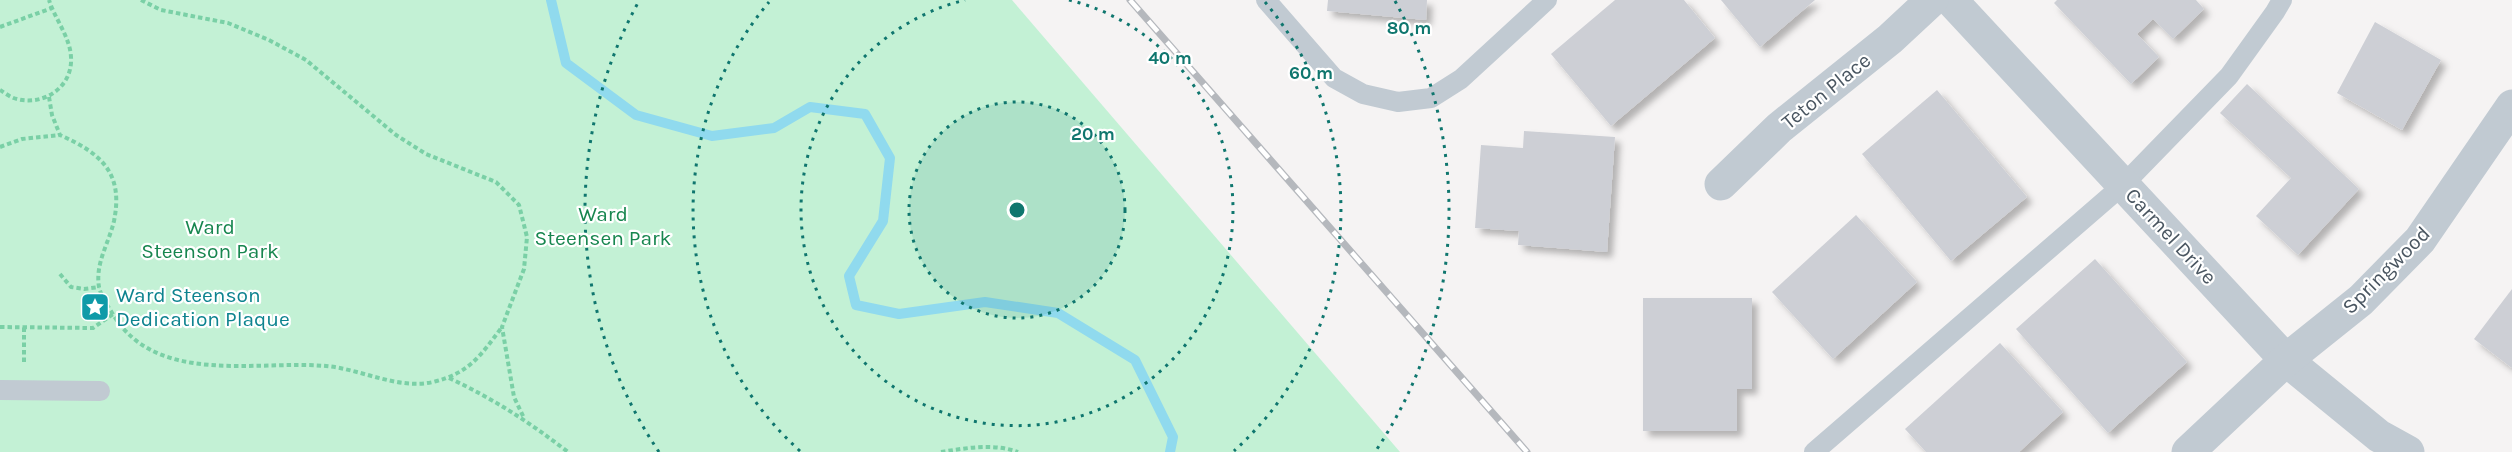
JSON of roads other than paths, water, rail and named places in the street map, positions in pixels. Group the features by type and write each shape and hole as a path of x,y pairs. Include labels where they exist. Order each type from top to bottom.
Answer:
{"street":[{"name":"Teton Place","path":"1721,184 1779,128 1890,39 1932,0"},
{"name":"Carmel Drive","path":"1951,0 2286,360 2379,436 2408,452"},
{"name":"Springwood","path":"2188,452 2286,360 2361,300 2420,240 2512,106"}],"lane":[{"path":"1266,0 1334,78 1363,94 1398,102 1431,98 1461,79 1547,0"},
{"path":"1814,452 2123,185 2229,76 2276,12 2282,0"},
{"path":"0,390 100,391"}],"waterway":[{"path":"551,0 566,63 636,115 712,136 774,128 810,107 865,114 890,158 883,221 849,276 856,305 899,314 985,302 1058,313 1135,360 1173,437 1170,452"}],"railway":[{"path":"1130,0 1527,452"}],"place":[{"name":"Ward Steenson Dedication Plaque","path":"95,307"}],"park label":[{"name":"Ward Steensen Park","path":"603,226"},
{"name":"Ward Steenson Park","path":"210,239"}]}
